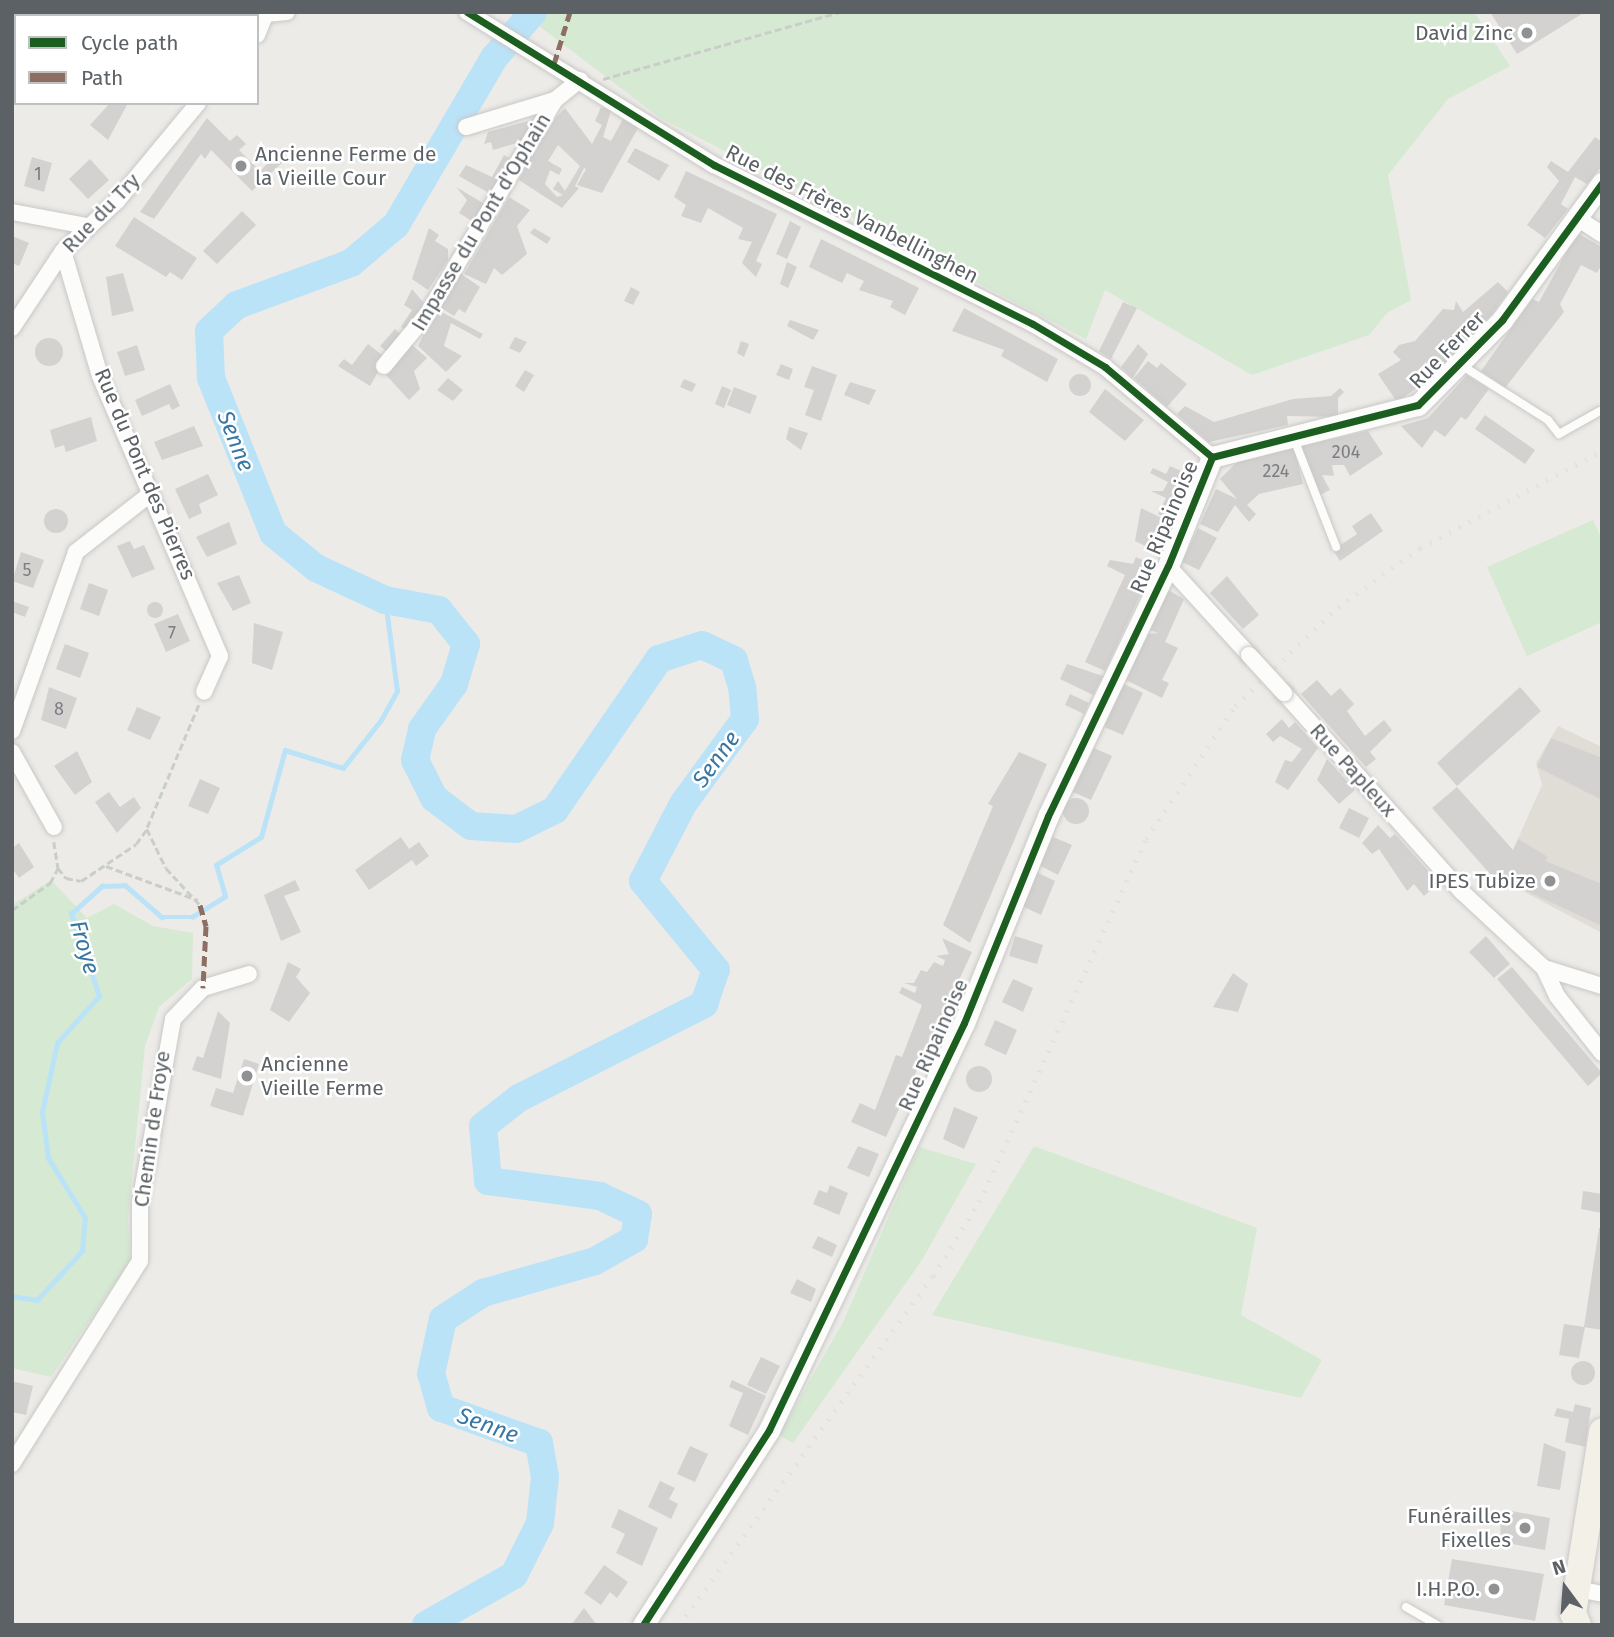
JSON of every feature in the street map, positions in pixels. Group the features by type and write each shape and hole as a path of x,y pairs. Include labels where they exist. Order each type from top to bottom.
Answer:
{"main road":[{"path":"1590,1592 1602,1431"},
{"path":"1590,1592 1602,1524"}],"street":[{"path":"259,17 287,12"},
{"name":"Rue des Frères Vanbellinghen","path":"467,12 530,48 714,165 1033,324 1105,367 1213,457"},
{"path":"259,30 264,18"},
{"name":"Impasse du Pont d'Ophain","path":"384,366 428,313 555,100 586,84"},
{"path":"466,127 555,100"},
{"name":"Rue du Try","path":"12,328 63,251 86,226 117,201 196,105"},
{"name":"Rue Ferrer","path":"1213,457 1418,405 1461,365 1602,183"},
{"path":"12,212 86,226"},
{"path":"1577,218 1602,234"},
{"name":"Rue du Pont des Pierres","path":"63,251 100,376 220,656 204,692"},
{"name":"Rue Ripainoise","path":"643,1625 769,1430 918,1124 1048,817 1168,566 1213,457"},
{"path":"12,730 76,552 149,495"},
{"name":"Rue Papleux","path":"1168,566 1461,891 1544,968 1556,996 1602,1053"},
{"path":"12,752 54,827"},
{"name":"Rue Papleux","path":"1544,968 1602,986"},
{"name":"Chemin de Froye","path":"12,1464 140,1261 140,1203 173,1018 203,988 249,974"}],"lane":[{"path":"1461,365 1548,420 1559,434 1600,411"},
{"path":"1292,436 1336,547"},
{"path":"1406,1607 1437,1625"}],"path":[{"path":"586,84 840,12"},
{"path":"54,827 58,868 66,878 80,881 106,866 147,829 204,692"},
{"path":"147,829 166,867 200,905"},
{"path":"106,866 198,900"},
{"path":"12,910 50,883 58,868"}],"shaded area":[{"path":"1558,726 1602,747 1602,933 1500,879 1542,785 1536,763"}],"green space":[{"path":"548,12 1474,12 1510,66 1448,99 1388,175 1411,300 1387,313 1369,335 1252,375 1105,290 1086,339 659,117 539,26"},
{"path":"1593,520 1602,540 1602,622 1527,656 1487,567"},
{"path":"51,880 87,918 114,904 153,926 193,933 192,979 159,1007 145,1046 128,1217 130,1261 51,1377 12,1368 12,905"},
{"path":"1034,1146 1257,1228 1241,1315 1322,1360 1301,1398 932,1315"},
{"path":"919,1147 976,1164 922,1260 793,1443 779,1435 843,1322"}],"building":[{"name":"David Zinc","path":"1490,12 1585,12 1517,54"},
{"path":"108,105 127,105 108,140 90,125"},
{"path":"601,107 611,111 603,137 611,141 623,119 638,128 602,193 577,185 586,169 584,168 575,186 579,188 562,208 519,180 542,133 565,108 592,144 602,125 595,121","holes":["558,145 580,166 565,191 558,181 553,189 563,195 557,197 545,184 550,170 559,175 562,169 548,161"]},
{"name":"Ancienne Ferme de la Vieille Cour","path":"207,118 230,141 237,135 246,144 239,150 260,171 278,153 285,160 252,191 211,150 205,159 201,154 154,219 140,212"},
{"path":"535,119 519,151 517,143 493,150 491,142 484,144 488,132"},
{"path":"1595,137 1602,142 1602,166 1587,184 1575,177 1561,204 1568,209 1545,238 1527,225 1559,181 1547,167 1551,161 1568,172"},
{"path":"635,148 669,165 659,181 627,162"},
{"path":"504,155 514,161 489,193 459,176 466,165 492,177"},
{"path":"32,157 52,163 44,192 24,186"},
{"path":"90,159 109,180 88,199 69,179"},
{"path":"686,171 777,214 756,261 762,264 756,277 742,263 752,242 738,239 743,228 708,208 701,223 681,216 686,205 674,197"},
{"path":"456,187 488,206 477,224 459,213 467,200"},
{"path":"509,197 530,210 517,226 527,254 502,275 494,268 486,284 464,274"},
{"path":"242,211 256,225 217,264 203,251"},
{"path":"134,217 197,258 182,280 170,272 166,277 115,246"},
{"path":"790,221 801,227 787,259 776,254"},
{"path":"429,228 439,235 435,241 448,249 448,260 428,290 412,279"},
{"path":"534,228 551,238 547,244 530,233"},
{"path":"1577,233 1602,247 1602,264 1597,273 1581,265 1560,304 1564,312 1505,388 1481,371 1532,299 1539,302"},
{"path":"12,236 29,243 19,266 12,263"},
{"path":"821,239 919,288 905,315 890,307 893,301 859,290 864,281 847,273 842,283 809,267"},
{"path":"787,262 797,267 788,288 780,284"},
{"path":"123,273 134,311 112,316 106,277"},
{"path":"460,273 480,287 465,313 459,309 454,316 438,306"},
{"path":"1498,282 1508,292 1493,313 1435,375 1397,402 1378,374 1401,360 1393,352 1399,345 1415,341 1443,309 1454,310 1456,301 1463,312"},
{"path":"631,287 640,292 633,305 624,301"},
{"path":"412,289 429,309 412,333 401,327 412,310 404,305"},
{"path":"1123,302 1137,308 1111,359 1099,351"},
{"path":"964,308 1058,359 1047,382 1001,356 1004,350 952,331"},
{"path":"436,309 483,334 480,339 451,323 444,346 462,356 446,372 418,346"},
{"path":"790,320 819,330 813,340 787,326"},
{"path":"395,329 404,338 390,354 380,346"},
{"path":"515,337 527,342 520,353 509,348"},
{"path":"49,338 59,342 63,352 59,362 49,366 39,362 35,352 39,342"},
{"path":"741,341 749,344 744,357 737,353"},
{"path":"368,344 386,358 370,386 338,366 344,359 352,365"},
{"path":"411,344 427,358 414,371 420,389 409,400 386,375"},
{"path":"1138,344 1148,354 1133,378 1121,367"},
{"path":"137,345 145,370 125,376 117,352"},
{"path":"1148,361 1157,368 1161,363 1187,384 1167,407 1134,378"},
{"path":"781,364 793,369 789,380 776,375"},
{"path":"812,366 837,375 821,421 805,415 814,390 804,387"},
{"path":"525,370 534,375 524,392 515,386"},
{"path":"1080,374 1088,377 1091,385 1088,393 1080,396 1072,393 1069,385 1072,377"},
{"path":"1467,375 1489,389 1466,420 1461,417 1445,437 1435,430 1422,448 1401,426 1428,418"},
{"path":"448,378 463,390 453,401 437,390"},
{"path":"684,379 696,384 692,392 680,387"},
{"path":"850,382 876,390 869,405 844,395"},
{"path":"170,384 180,406 172,410 169,404 142,416 135,400"},
{"path":"722,386 731,390 724,408 715,404"},
{"path":"734,387 757,396 750,414 727,405"},
{"path":"1340,388 1344,392 1338,398 1338,417 1287,416 1288,425 1209,442 1177,414 1185,406 1214,422 1293,399 1331,396"},
{"path":"1105,389 1144,420 1125,441 1089,412"},
{"path":"1485,415 1535,450 1525,464 1475,429"},
{"path":"91,417 97,441 66,452 64,445 55,448 50,430"},
{"path":"194,426 203,446 162,460 154,442"},
{"path":"789,427 808,433 801,450 786,439"},
{"path":"1368,431 1383,454 1350,476 1344,465 1332,465 1334,476 1322,475 1330,490 1320,495 1301,446"},
{"path":"1294,448 1303,484 1259,494 1247,505 1256,514 1249,522 1235,505 1218,532 1200,524 1216,489 1237,499 1220,479 1239,460"},
{"path":"1170,466 1195,477 1175,522 1158,514 1166,498 1151,491 1163,491 1168,482 1150,473 1153,468 1166,474"},
{"path":"208,474 218,495 199,504 202,513 189,519 175,489"},
{"path":"1141,508 1174,524 1160,553 1135,541"},
{"path":"56,509 67,516 68,521 61,532 56,533 45,526 44,521 51,510"},
{"path":"1371,513 1383,531 1340,561 1333,550 1357,534 1352,526"},
{"path":"229,522 237,544 207,557 196,537"},
{"path":"1198,528 1217,538 1199,570 1182,562"},
{"path":"130,541 134,549 144,545 155,569 132,578 117,546"},
{"path":"21,552 44,560 33,588 12,581"},
{"path":"1136,557 1154,565 1105,671 1085,662 1125,575 1107,566 1110,560 1133,564"},
{"path":"239,575 251,603 233,611 217,583"},
{"path":"1227,576 1259,615 1243,629 1210,593"},
{"path":"89,583 108,590 99,616 80,609"},
{"path":"1168,590 1184,599 1165,642 1178,648 1162,680 1169,683 1162,698 1126,680 1148,634 1158,633 1150,630"},
{"path":"12,601 29,607 25,617 12,612"},
{"path":"152,602 158,602 163,610 161,616 152,618 147,613 147,607"},
{"path":"178,614 190,641 166,652 154,624"},
{"path":"254,623 283,632 272,670 252,663"},
{"path":"65,644 89,653 80,678 56,669"},
{"path":"1067,664 1103,676 1093,695 1060,679"},
{"path":"1317,680 1331,696 1340,688 1354,704 1347,711 1365,736 1384,720 1392,730 1370,752 1376,759 1366,767 1301,694"},
{"path":"1124,684 1143,693 1123,735 1104,727"},
{"path":"49,687 77,698 66,729 41,720"},
{"path":"1520,687 1541,711 1457,786 1437,763"},
{"path":"1070,694 1089,703 1084,714 1065,705"},
{"path":"137,707 161,717 150,740 127,730"},
{"path":"1282,719 1289,728 1295,722 1318,748 1288,790 1275,782 1285,760 1292,762 1302,749 1280,736 1273,742 1266,734"},
{"path":"1551,738 1602,758 1602,800 1537,767"},
{"path":"1094,748 1112,756 1091,800 1073,792"},
{"path":"77,751 92,782 75,795 54,766"},
{"path":"1019,752 1047,764 970,943 943,925 993,806 988,804"},
{"path":"1327,759 1355,790 1339,804 1317,780"},
{"path":"200,779 220,788 208,814 188,806"},
{"path":"1457,787 1513,850 1518,839 1548,857 1545,861 1602,884 1602,926 1490,874 1432,808"},
{"path":"109,792 120,807 134,797 141,808 117,833 95,802"},
{"path":"1076,798 1085,802 1089,811 1085,820 1076,824 1067,820 1063,811 1067,802"},
{"path":"1349,808 1369,818 1359,838 1339,828"},
{"path":"1378,825 1390,838 1395,834 1439,883 1424,896 1414,884 1407,891 1379,849 1372,854 1362,843"},
{"path":"401,837 409,849 419,842 429,856 416,866 412,860 369,890 355,870"},
{"path":"1053,837 1072,845 1058,875 1039,865"},
{"path":"19,843 34,867 19,878 12,868 12,848"},
{"path":"1036,872 1055,881 1041,915 1022,906"},
{"path":"295,880 300,890 284,896 301,932 281,941 264,895"},
{"path":"1015,936 1043,945 1037,964 1009,956"},
{"path":"1486,936 1510,964 1494,978 1469,952"},
{"path":"942,938 972,952 886,1137 851,1122 860,1103 875,1110 896,1055 902,1057 922,1005 899,993 902,987 915,993 917,987 904,983 914,983 921,970 927,972 934,962 943,966 945,960 936,956 949,954"},
{"path":"288,962 301,969 296,977 310,993 289,1022 270,1010"},
{"path":"1512,967 1602,1073 1588,1086 1497,979"},
{"path":"1233,973 1248,984 1238,1012 1213,1007"},
{"path":"1013,979 1033,988 1023,1012 1002,1002"},
{"path":"218,1011 230,1023 221,1079 192,1070 197,1056 203,1058"},
{"path":"995,1020 1017,1030 1006,1055 984,1045"},
{"name":"Ancienne Vieille Ferme","path":"244,1059 259,1064 243,1116 210,1106 216,1088 233,1093"},
{"path":"979,1066 988,1070 992,1079 988,1088 979,1092 970,1088 966,1079 970,1070"},
{"path":"954,1107 978,1117 964,1149 943,1139"},
{"path":"858,1146 879,1154 869,1177 847,1168"},
{"path":"830,1185 848,1193 839,1215 813,1204 819,1190 827,1193"},
{"path":"1583,1191 1602,1194 1602,1213 1581,1209"},
{"path":"1599,1228 1602,1228 1602,1330 1584,1327"},
{"path":"818,1236 837,1245 832,1257 812,1248"},
{"path":"797,1279 816,1289 811,1302 790,1293"},
{"path":"1564,1324 1585,1327 1579,1358 1559,1355"},
{"path":"761,1357 780,1366 766,1394 747,1385"},
{"path":"1583,1361 1592,1364 1595,1373 1592,1382 1583,1385 1574,1382 1571,1373 1574,1364"},
{"path":"732,1380 766,1396 748,1435 729,1426 743,1393 729,1387"},
{"path":"12,1381 33,1386 26,1415 12,1412"},
{"path":"1575,1404 1591,1408 1585,1447 1565,1442 1569,1419 1554,1416 1557,1408 1573,1412"},
{"path":"1544,1443 1566,1452 1560,1490 1537,1486"},
{"path":"690,1446 708,1454 695,1482 677,1474"},
{"path":"660,1481 675,1488 669,1499 678,1504 671,1519 648,1507"},
{"path":"619,1509 658,1528 642,1566 616,1553 625,1534 611,1527"},
{"name":"Funérailles Fixelles","path":"1506,1510 1550,1518 1545,1550 1501,1542 1500,1513"},
{"name":"I.H.P.O.","path":"1452,1559 1544,1574 1535,1621 1444,1605"},
{"path":"604,1565 628,1582 617,1598 610,1592 601,1605 584,1593"},
{"path":"584,1608 597,1625 571,1625"}],"waterway":[{"name":"Senne","path":"426,1625 514,1575 540,1523 545,1477 539,1443 441,1408 431,1374 443,1319 483,1293 595,1261 634,1239 638,1214 600,1196 488,1181 483,1126 519,1098 704,1004 716,970 643,881 683,804 745,719 742,687 734,660 702,645 659,659 555,810 516,829 471,826 434,798 415,760 422,729 454,684 466,644 439,610 385,600 316,568 273,533 211,378 209,331 237,305 351,263 396,225 494,58 533,12"},
{"name":"Froye","path":"12,1296 37,1300 82,1251 85,1218 48,1158 42,1112 57,1043 99,996 71,914 102,886 125,885 162,917 192,917 225,896 216,865 261,837 285,750 343,768 381,720 397,691 385,600"}],"railway":[{"path":"679,1625 933,1276 979,1202 1146,839 1235,706 1338,607 1420,548 1602,451"}],"marked path":[{"path":"554,64 570,12"},
{"path":"200,905 206,926 203,988"}],"cycle path":[{"path":"467,12 714,165 1033,324 1105,367 1212,457"},
{"path":"1212,457 1418,405 1502,320 1602,183"},
{"path":"643,1625 769,1430 964,1023 1048,816 1168,566 1212,457"}],"place":[{"name":"David Zinc","path":"1527,33"},
{"name":"Ancienne Ferme de la Vieille Cour","path":"241,166"},
{"name":"IPES Tubize","path":"1550,881"},
{"name":"Ancienne Vieille Ferme","path":"247,1076"},
{"name":"Funérailles Fixelles","path":"1525,1528"},
{"name":"I.H.P.O.","path":"1494,1589"}]}
